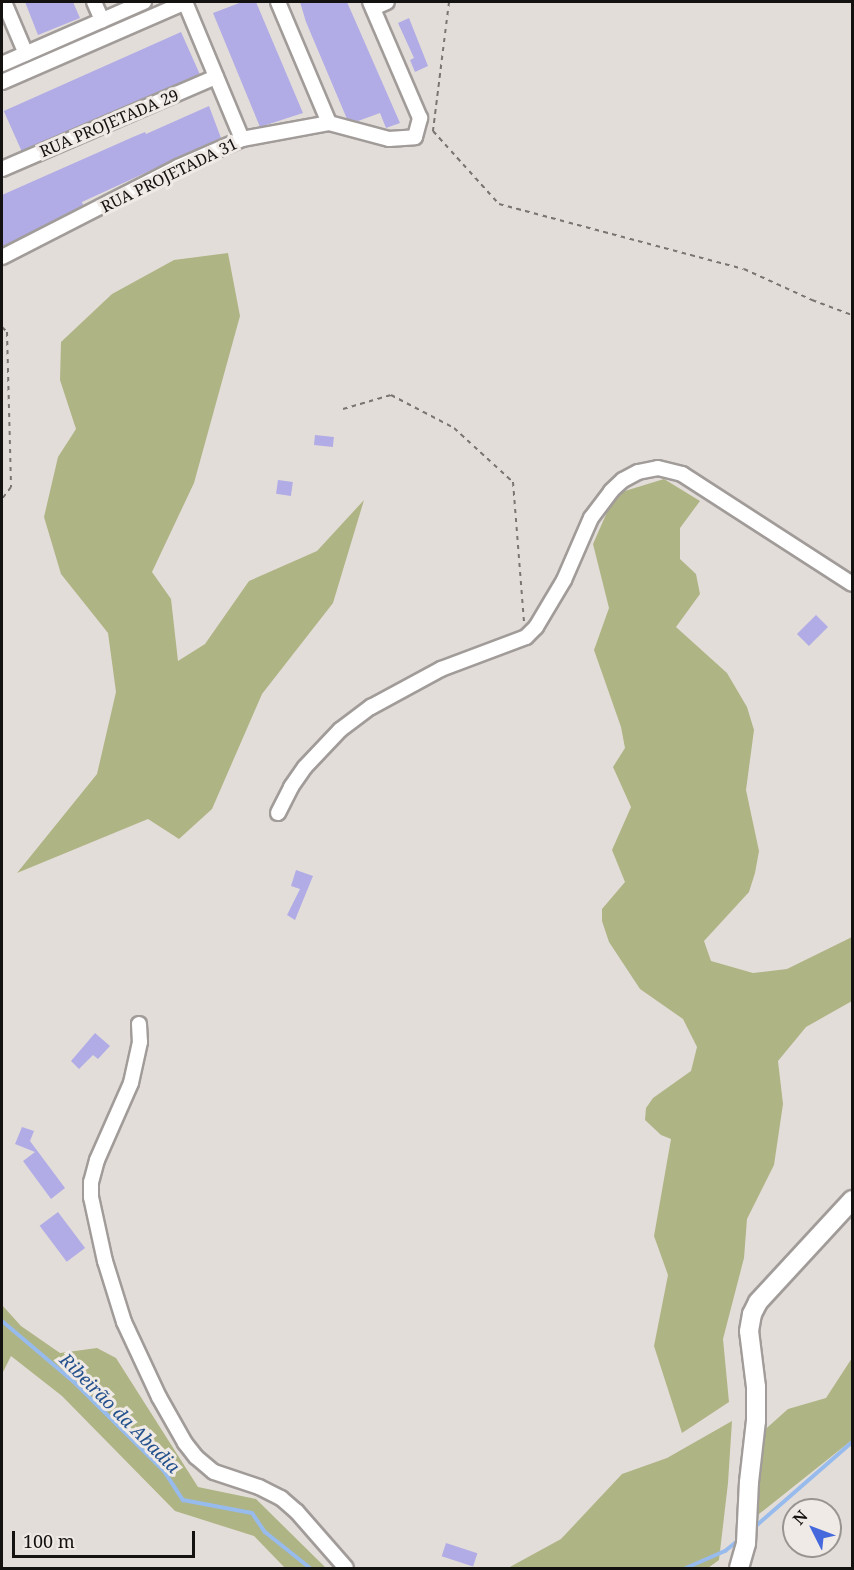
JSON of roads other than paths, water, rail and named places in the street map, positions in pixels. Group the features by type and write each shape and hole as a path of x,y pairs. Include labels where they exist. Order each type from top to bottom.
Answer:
{"street":[{"path":"4,2 26,54"},
{"path":"94,2 102,20"},
{"path":"2,64 144,2"},
{"path":"2,82 186,2 242,139"},
{"path":"278,2 330,123"},
{"path":"371,5 387,2"},
{"name":"RUA PROJETADA 31","path":"2,257 178,167 242,139 330,123 389,139 415,137 420,118 371,5"},
{"name":"RUA PROJETADA 29","path":"2,169 216,77"},
{"path":"278,813 305,766 340,730 371,707 441,669 526,637 546,614 591,518 611,491 623,480 638,472 658,468 682,474 852,584"},
{"path":"139,1024 140,1042 131,1083 97,1160 91,1182 91,1197 105,1261 124,1322 159,1397 185,1443 196,1457 213,1473 259,1487 281,1498 297,1512 346,1569"},
{"path":"739,1569 746,1543 749,1482 756,1421 756,1387 749,1331 752,1314 758,1302 852,1200"}],"waterway":[{"name":"Ribeirão da Abadia","path":"2,1321 74,1382 164,1471 183,1500 252,1513 265,1532 310,1568"},
{"path":"757,1525 852,1442"},
{"path":"686,1568 725,1551 736,1542"}]}
